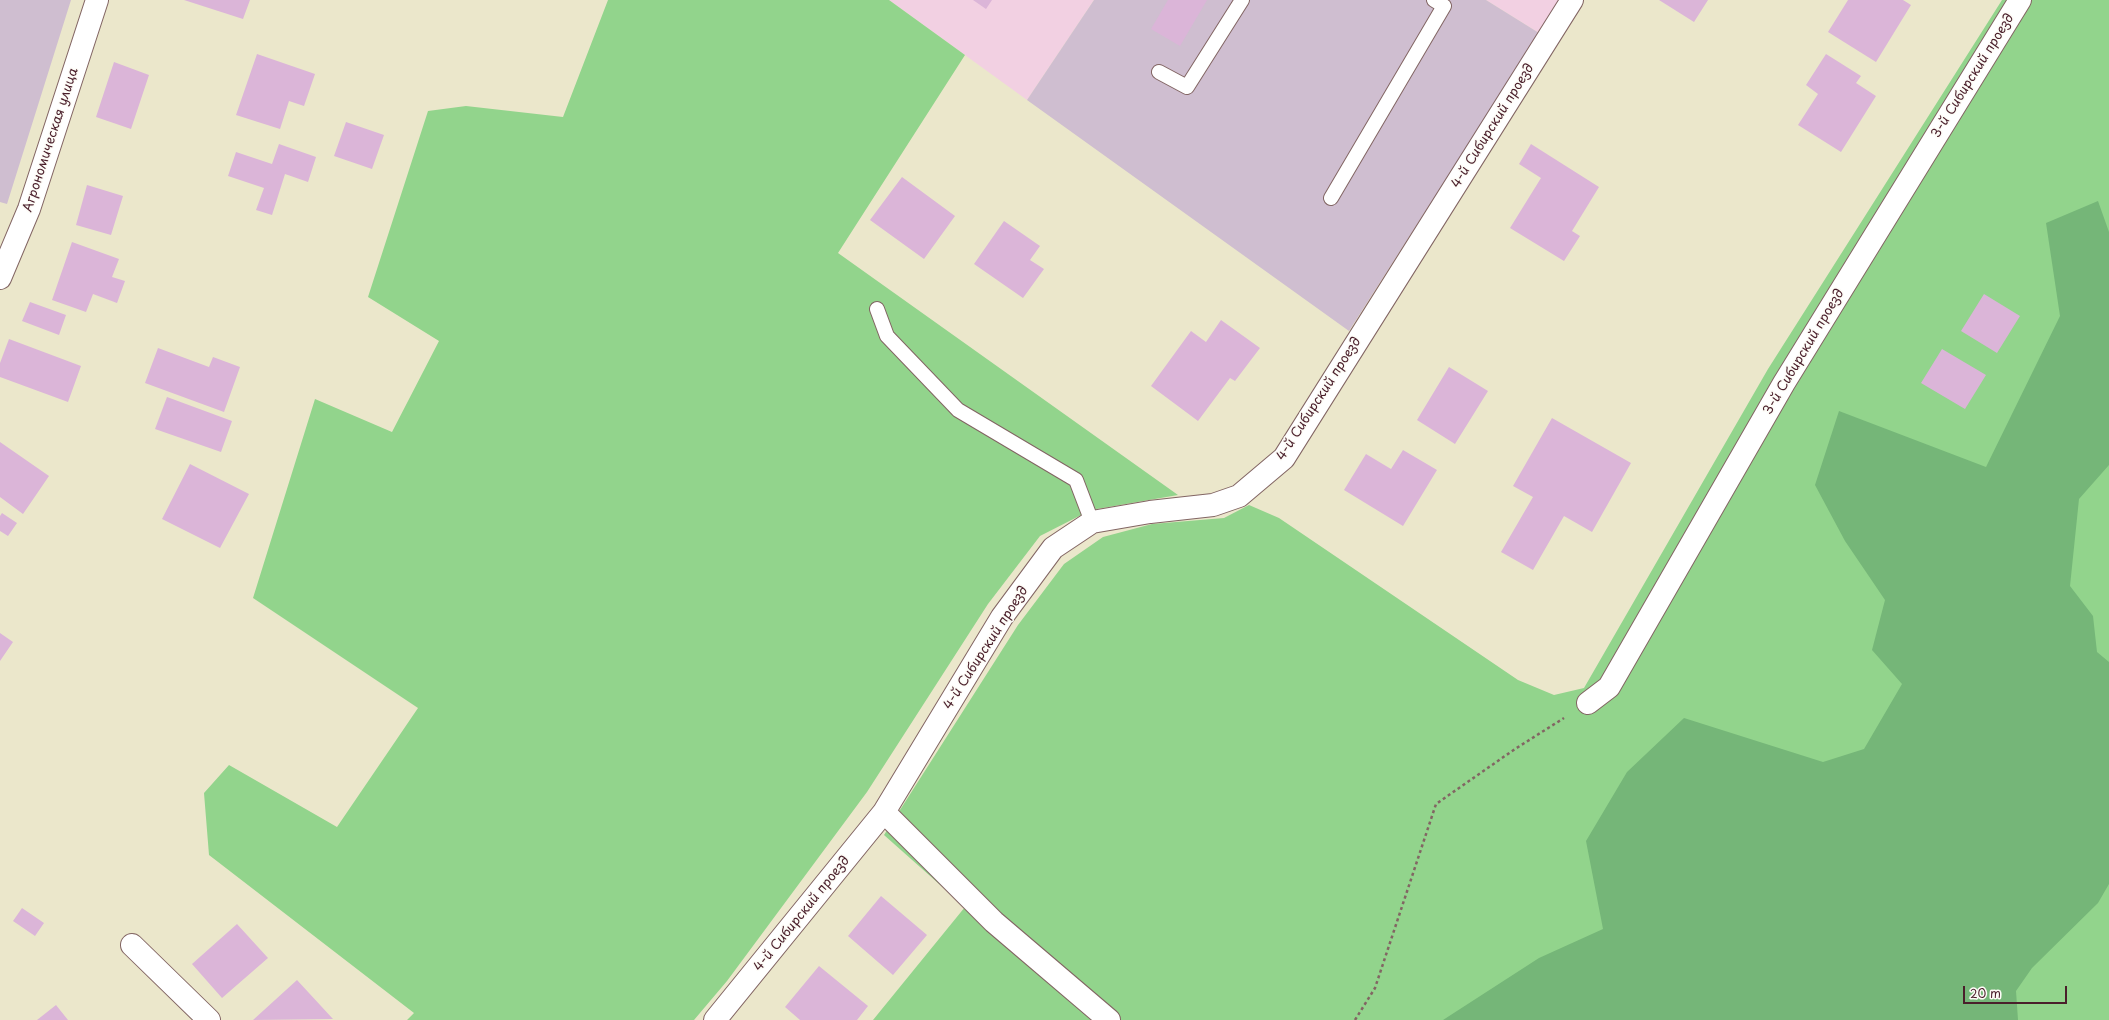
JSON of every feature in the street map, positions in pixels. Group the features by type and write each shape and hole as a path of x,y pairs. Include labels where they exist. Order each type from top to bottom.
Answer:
{"street":[{"name":"Агрономическая улица","path":"0,278 29,209 97,0"},
{"name":"4-й Сибирский проезд","path":"715,1020 884,812 1002,617 1053,548 1092,522 1150,512 1213,506 1239,496 1284,458 1572,0"},
{"name":"3-й Сибирский проезд","path":"1588,703 1608,687 1784,383 2020,0"},
{"path":"884,812 994,922 1110,1020"},
{"path":"132,944 209,1020"}],"lane":[{"path":"1159,72 1187,87 1242,0"},
{"path":"1331,198 1444,6 1434,0"},
{"path":"878,309 887,336 958,410 1076,480 1092,522"}],"path":[{"path":"1355,1020 1374,988 1436,804 1515,749 1588,703"}],"shaded area":[{"path":"0,0 71,0 7,204 0,202"},
{"path":"889,0 1094,0 1027,100"},
{"path":"1094,0 1486,0 1539,33 1349,331 1027,100"},
{"path":"1486,0 1560,0 1539,33"}],"green space":[{"path":"608,0 889,0 965,55 838,253 1178,495 1091,510 1040,536 988,604 867,792 727,981 694,1020 407,1020 414,1013 209,855 204,793 229,765 337,827 418,708 253,598 315,399 392,432 439,341 368,297 428,111 466,106 563,117"},
{"path":"2002,0 2109,0 2109,1020 873,1020 965,907 884,835 1018,625 1064,564 1103,537 1152,524 1224,518 1249,505 1279,518 1518,680 1554,695 1584,688 1768,369"},
{"path":"2098,201 2109,232 2109,465 2079,499 2070,586 2093,616 2097,652 2109,662 2109,884 2098,903 2032,968 2016,991 2018,1020 1443,1020 1539,958 1603,929 1586,841 1627,772 1684,718 1823,762 1864,749 1902,684 1872,650 1885,600 1845,541 1815,485 1839,411 1986,467 2060,316 2046,223"}],"building":[{"path":"184,0 250,0 243,19"},
{"path":"973,0 992,0 986,9"},
{"path":"1168,0 1207,0 1180,46 1151,29"},
{"path":"1659,0 1708,0 1694,22"},
{"path":"1848,0 1903,0 1911,5 1876,62 1828,32"},
{"path":"257,54 315,74 304,106 289,101 280,129 236,115"},
{"path":"1826,54 1861,76 1856,83 1876,96 1841,152 1798,125 1818,94 1806,85"},
{"path":"114,62 149,75 131,129 96,117"},
{"path":"346,122 384,135 372,169 334,156"},
{"path":"279,144 316,157 308,182 285,174 272,215 256,210 264,188 228,176 236,152 272,164"},
{"path":"1531,144 1599,187 1572,231 1580,236 1564,261 1510,228 1541,178 1519,164"},
{"path":"902,177 955,216 924,259 870,220"},
{"path":"87,185 123,196 111,235 76,225"},
{"path":"1004,221 1040,246 1030,260 1044,269 1023,298 974,264"},
{"path":"72,242 119,259 112,277 125,281 117,303 93,294 86,312 52,300"},
{"path":"1984,294 2020,316 1997,353 1961,331"},
{"path":"30,302 66,315 59,335 22,321"},
{"path":"1221,320 1260,348 1235,381 1230,378 1198,421 1151,386 1191,331 1206,342"},
{"path":"9,339 81,366 68,402 0,377 0,363"},
{"path":"158,348 209,367 213,357 240,367 224,412 145,383"},
{"path":"1942,349 1986,375 1965,409 1921,383"},
{"path":"1449,367 1488,391 1455,444 1417,420"},
{"path":"167,397 232,421 221,452 155,429"},
{"path":"1552,418 1631,463 1592,532 1564,516 1533,570 1501,552 1533,497 1513,486"},
{"path":"0,442 49,476 23,514 0,497"},
{"path":"1403,450 1437,470 1403,526 1344,490 1366,454 1391,469"},
{"path":"190,464 249,494 220,548 162,519"},
{"path":"2,513 17,523 8,536 0,531 0,516"},
{"path":"0,633 13,642 0,661"},
{"path":"881,896 927,935 893,975 848,936"},
{"path":"22,908 44,923 35,936 13,921"},
{"path":"237,924 268,958 222,998 192,964"},
{"path":"819,966 868,1006 857,1020 800,1020 785,1007"},
{"path":"297,980 333,1019 253,1020"},
{"path":"56,1005 68,1020 37,1020"}]}
